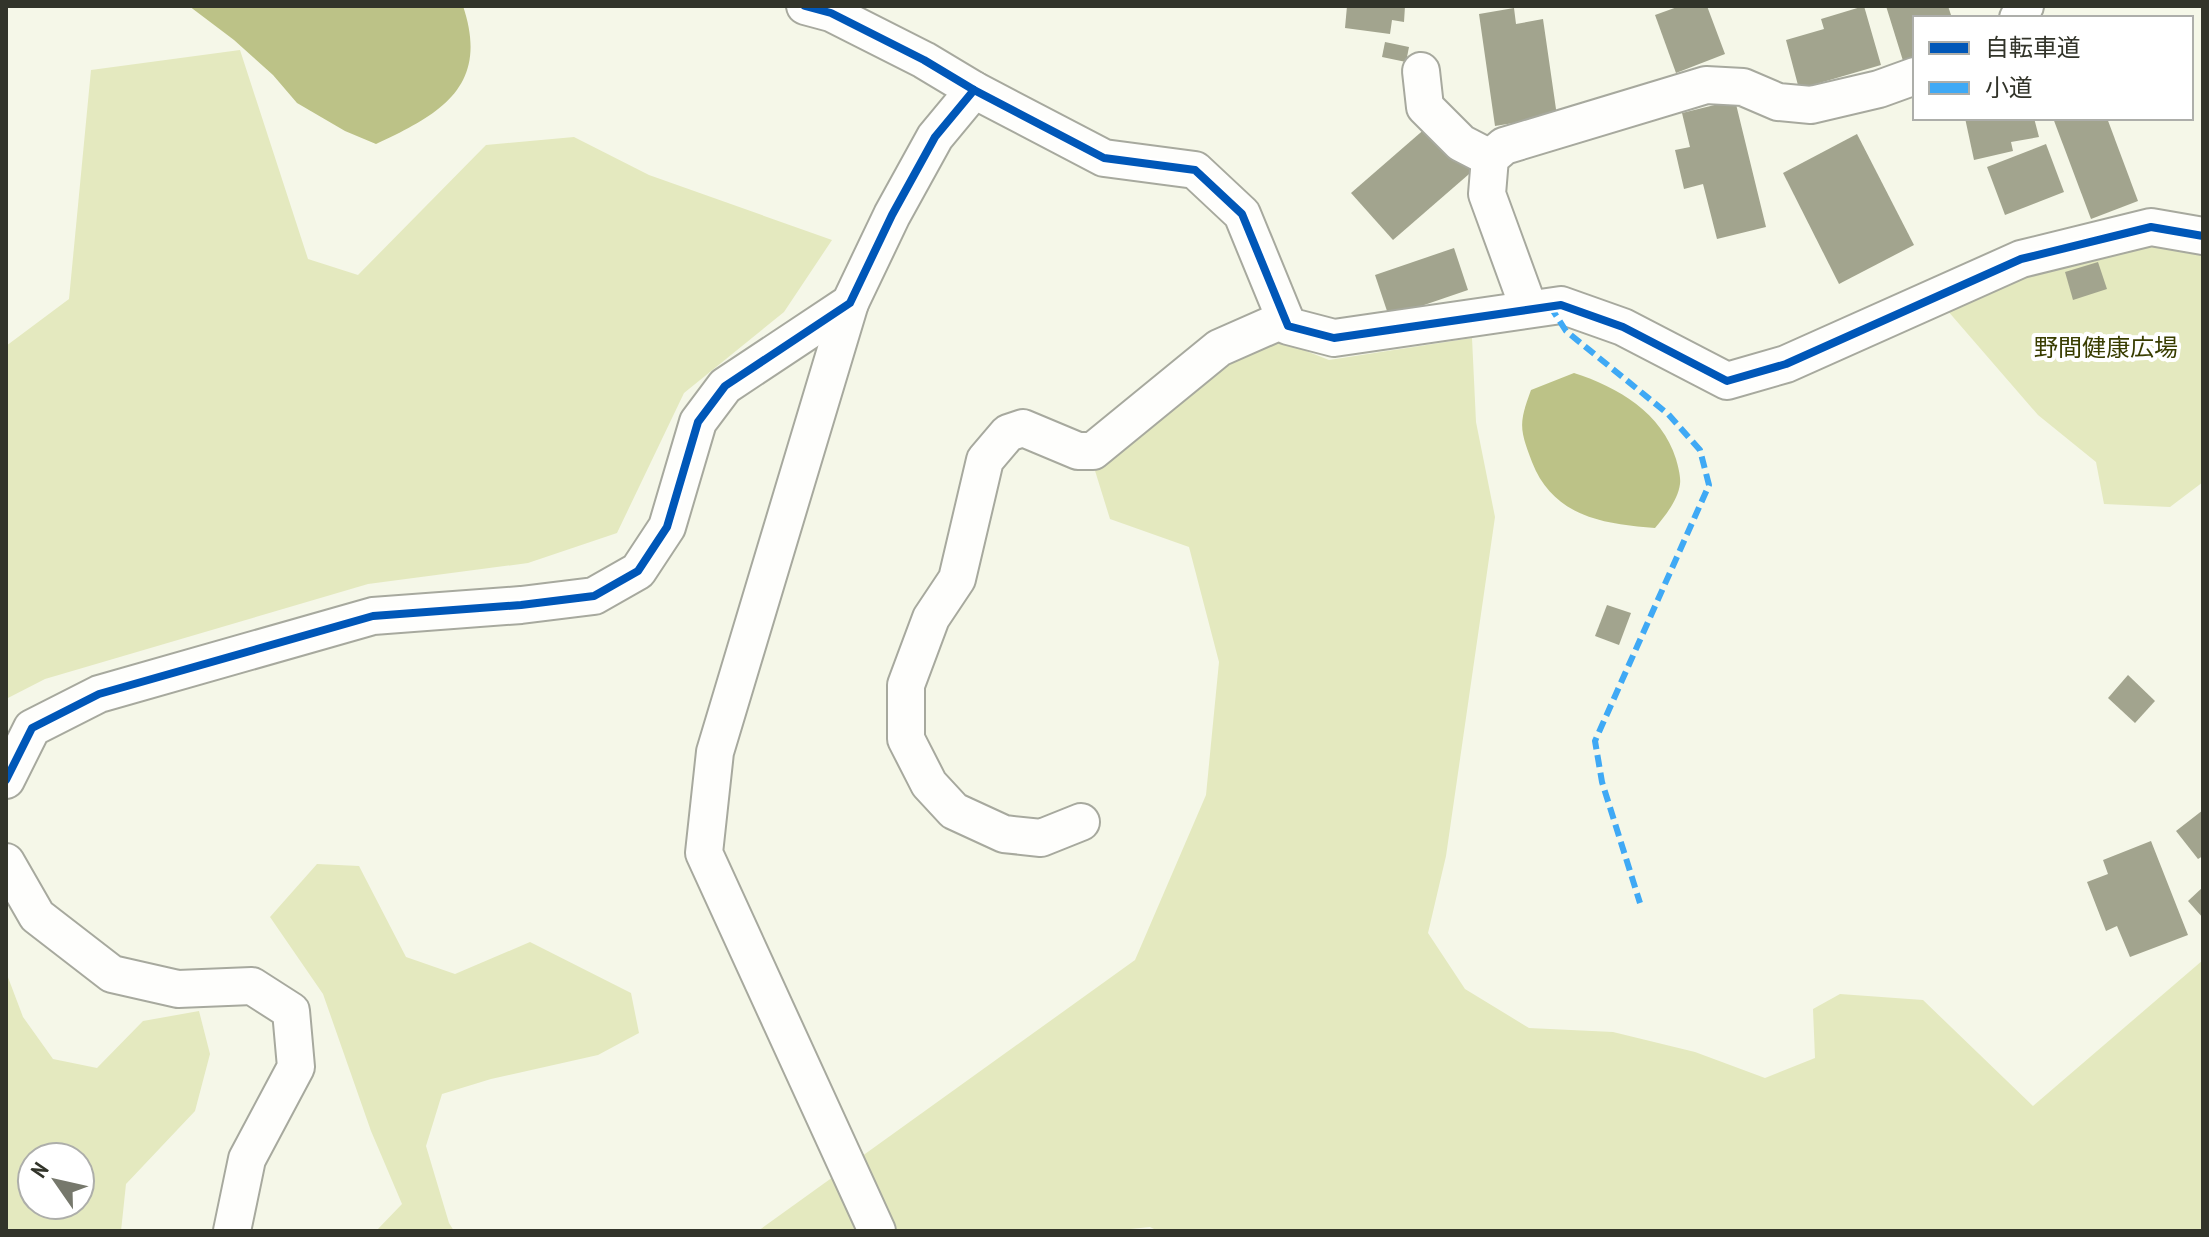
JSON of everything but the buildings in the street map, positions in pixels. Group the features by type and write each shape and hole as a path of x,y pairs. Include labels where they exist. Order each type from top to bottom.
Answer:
{"street":[{"path":"805,6 831,13 924,60 974,90 1104,158 1195,170 1242,214 1288,326 1334,338 1561,305 1623,327 1727,381 1786,364 2021,259 2151,227 2203,236"},
{"path":"1421,71 1425,107 1461,143 1490,158"},
{"path":"1529,309 1487,194 1490,158 1504,146 1706,85 1743,87 1778,102 1811,105 1879,89 1913,77"},
{"path":"877,1231 704,853 715,752 850,303 892,215 935,137 974,90"},
{"path":"6,780 32,728 99,694 373,616 594,596 638,571 667,527 698,422 725,386 850,303"},
{"path":"1081,822 1041,838 1004,834 954,811 929,784 906,739 906,685 931,618 957,579 985,460 1008,433 1023,428 1078,451 1093,451 1219,348 1285,319"},
{"path":"6,862 37,916 112,974 178,989 252,986 291,1011 296,1067 247,1159 232,1231"}],"green space":[{"path":"240,50 308,259 358,275 486,145 574,137 649,175 832,240 784,312 684,393 617,533 528,563 368,584 45,679 6,699 6,346 69,299 91,70"},
{"name":"野間健康広場","path":"2148,236 2203,247 2203,482 2170,507 2104,504 2096,462 2038,415 1947,310 1991,282"},
{"path":"1268,336 1329,360 1472,338 1476,422 1495,517 1446,856 1428,933 1465,989 1529,1028 1613,1032 1695,1052 1765,1078 1815,1058 1813,1009 1840,994 1923,1000 2033,1106 2203,960 2203,1231 1158,1231 1150,1227 1111,1231 758,1231 1135,960 1206,795 1219,662 1189,547 1110,519 1092,461"},
{"path":"317,864 359,866 406,957 455,974 530,942 631,993 639,1033 598,1055 491,1079 442,1094 426,1146 454,1231 376,1231 402,1204 371,1131 323,994 270,917"},
{"path":"6,972 23,1017 53,1059 97,1068 143,1021 199,1011 210,1054 195,1111 126,1184 121,1231 6,1231"}],"shaded area":[{"path":"189,6 463,6 470,34 470,57 464,77 454,94 439,108 376,144 345,131 297,103 273,75"},
{"path":"1574,373 1607,386 1636,404 1660,428 1669,443 1678,465 1680,484 1674,502 1655,528 1616,524 1582,514 1566,506 1541,480 1523,433 1527,401 1531,390"}],"marked path":[{"path":"1550,306 1566,331 1668,414 1700,450 1709,485 1595,741 1602,782 1640,903"}],"cycle path":[{"path":"805,6 831,13 924,60 974,90 1104,158 1195,170 1242,214 1288,326 1334,338 1561,305 1623,327 1727,381 1786,364 2021,259 2151,227 2203,236"},
{"path":"6,780 32,728 99,694 373,616 594,596 638,571 667,527 698,422 725,386 850,303 892,215 935,137 974,90"}]}
